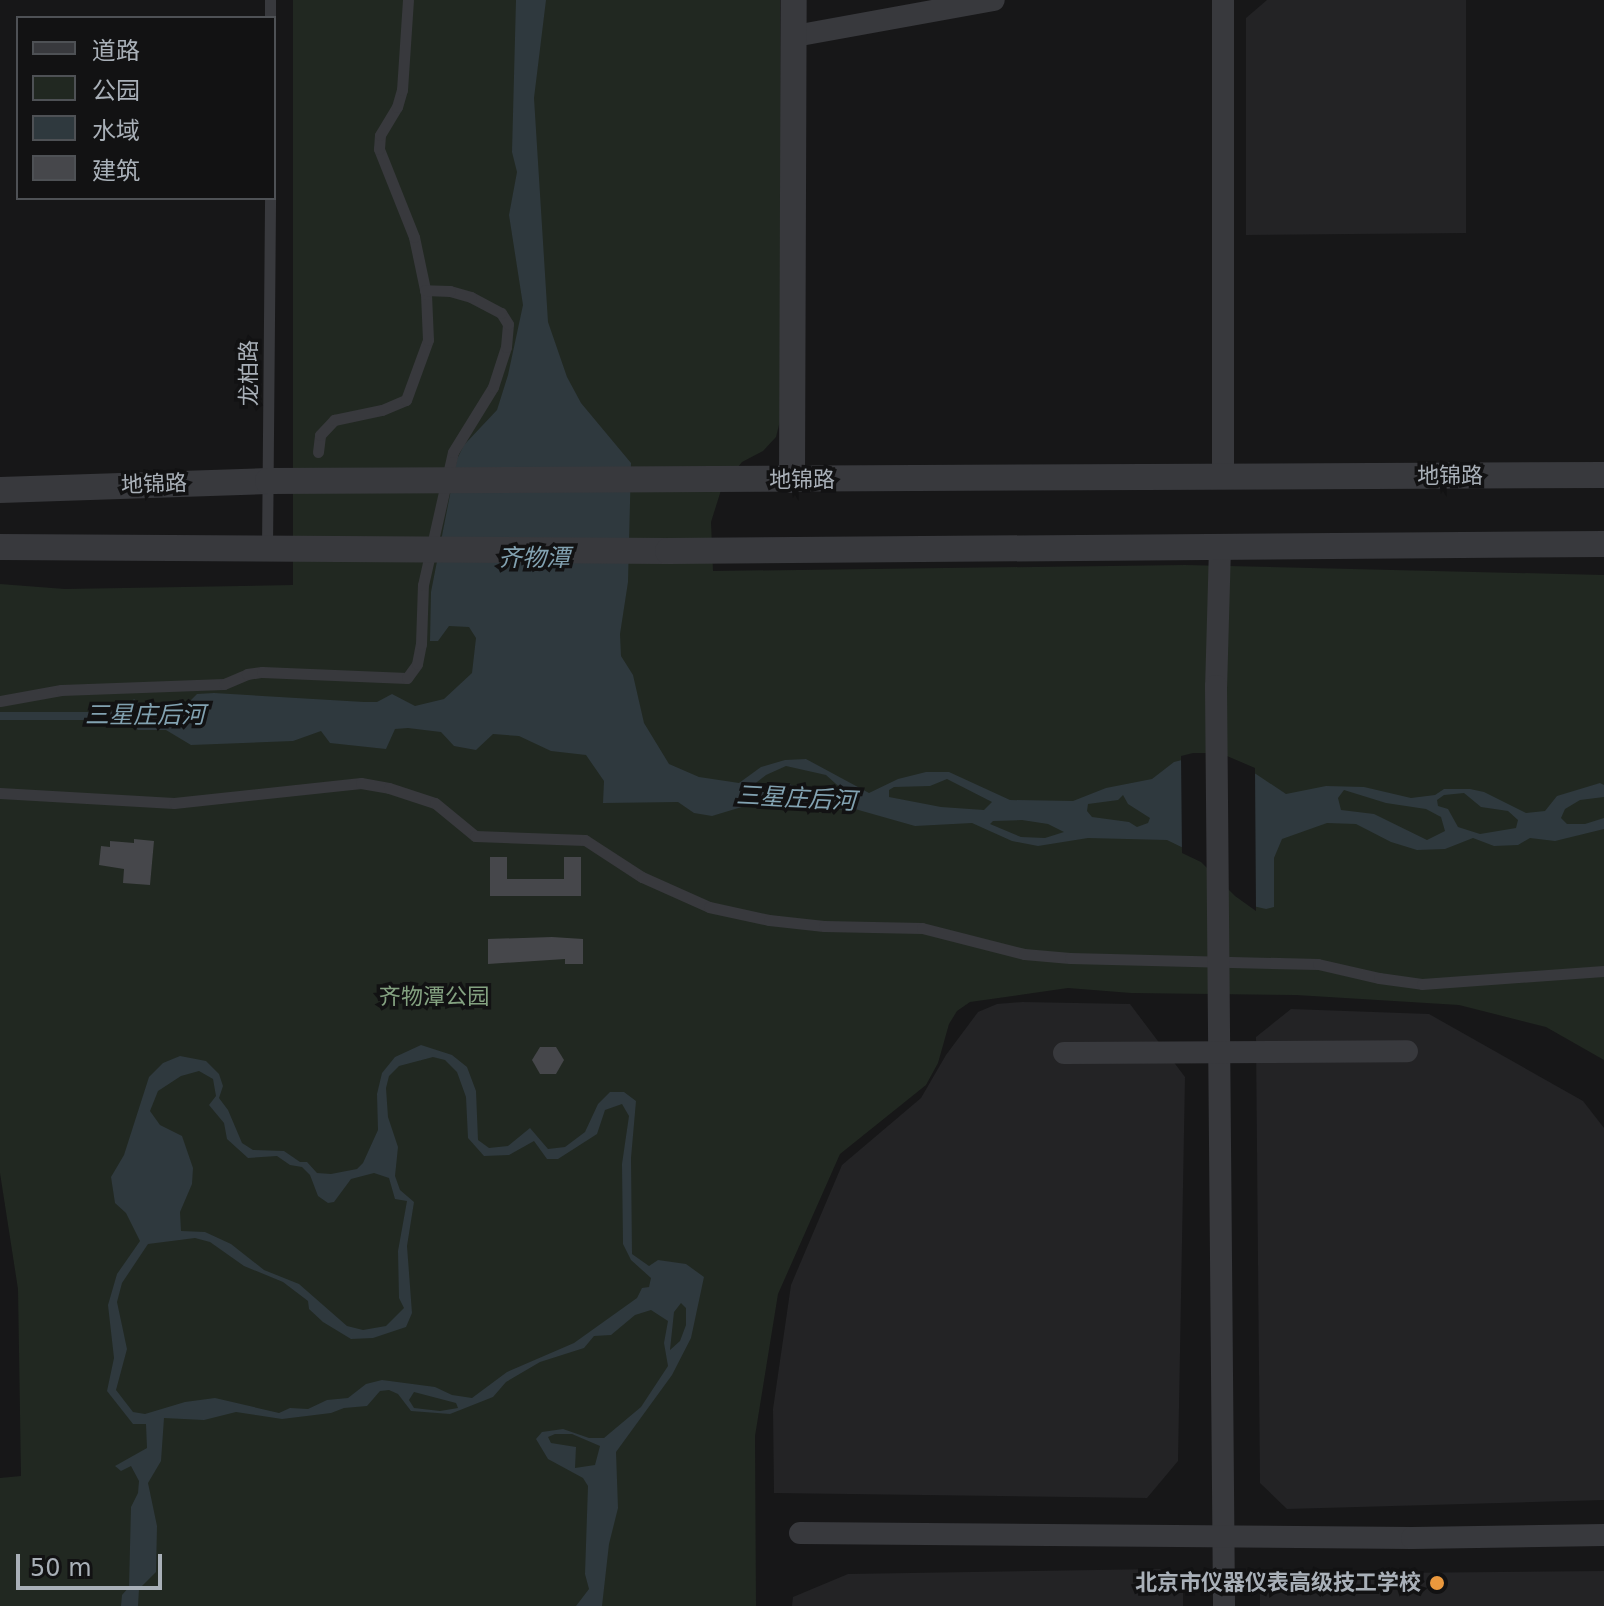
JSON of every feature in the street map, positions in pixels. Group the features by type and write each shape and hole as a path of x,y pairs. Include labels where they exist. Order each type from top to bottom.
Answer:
{"street":[{"path":"792,480 794,0"},
{"path":"795,36 994,0"},
{"path":"1223,0 1223,478"},
{"name":"地锦路","path":"0,490 268,481 1604,475"},
{"path":"0,547 668,551 1604,544"},
{"path":"1220,547 1216,686 1224,1606"},
{"path":"1064,1053 1407,1051"},
{"path":"800,1533 1604,1535"}],"lane":[{"path":"318,452 320,435 334,420 394,406 406,400 412,391 428,340 425,290 414,237 379,149 380,135 397,107 402,90 408,0"},
{"name":"龙柏路","path":"267,549 270,200"},
{"path":"0,701 40,692 217,685 262,672 407,678 417,664 421,644 423,585 453,452 493,387 506,347 508,324 501,313 471,297 450,291 425,290"},
{"path":"0,793 174,803 361,783 389,788 435,803 475,836 585,840 665,888 709,907 744,916 824,926 922,928 1024,954 1318,964 1422,984 1604,971"}],"shaded area":[{"path":"1267,0 1466,0 1466,233 1246,235 1246,18"},
{"path":"997,1004 1130,1004 1185,1077 1178,1461 1147,1498 774,1493 773,1409 791,1285 842,1165 921,1098 946,1055 978,1012"},
{"path":"1291,1009 1429,1014 1583,1101 1604,1128 1604,1500 1287,1509 1260,1483 1256,1037"},
{"path":"1160,1569 1183,1593 1183,1606 792,1606 793,1597 848,1574"},
{"name":"北京市仪器仪表高级技工学校","path":"1604,1571 1604,1606 1260,1606 1260,1592 1281,1574"}],"green space":[{"name":"齐物潭公园","path":"293,0 780,0 783,409 776,437 763,451 742,462 722,487 711,522 713,571 1185,565 1604,575 1604,1060 1546,1027 1459,1005 1296,995 1131,993 1068,988 970,1002 957,1011 949,1024 938,1063 926,1085 840,1154 778,1294 755,1436 756,1606 0,1606 0,1478 21,1476 18,1289 0,1173 0,584 65,589 293,585"}],"water":[{"name":"齐物潭","path":"516,0 546,0 534,98 548,322 567,377 581,403 631,463 628,582 620,634 621,656 633,675 644,723 669,764 699,777 739,783 761,767 785,760 806,759 869,793 898,779 926,772 949,772 1010,800 1073,801 1106,788 1152,779 1174,762 1194,757 1241,764 1286,794 1326,786 1364,787 1411,798 1435,795 1444,789 1470,789 1484,792 1526,813 1545,811 1557,796 1600,783 1604,785 1604,797 1580,800 1565,809 1561,818 1567,824 1585,824 1604,818 1604,829 1555,841 1530,838 1518,845 1494,846 1473,838 1445,849 1417,850 1391,842 1356,824 1327,823 1282,839 1274,858 1274,907 1266,909 1253,906 1204,858 1167,840 1088,838 1038,846 1012,841 972,823 915,826 855,809 821,810 790,804 755,803 712,816 694,813 678,802 603,803 604,781 586,755 551,751 519,736 493,734 476,750 454,746 441,732 408,728 395,729 386,749 330,743 321,731 293,741 191,745 166,730 138,730 130,724 106,720 0,720 0,712 122,712 134,699 144,707 168,709 191,700 197,694 214,693 364,702 377,702 392,694 415,706 444,699 472,673 476,638 469,627 449,626 438,641 430,641 431,592 457,459 464,445 497,410 523,305 509,215 517,172 512,152","holes":["786,766 826,775 845,792 821,796 786,783 747,790 766,775","947,779 992,802 984,810 941,807 889,797 889,790 894,787 930,786","1344,790 1386,803 1426,809 1441,817 1445,831 1427,840 1374,814 1341,810 1338,798","1464,793 1481,807 1508,811 1518,820 1516,828 1480,834 1458,827 1448,809 1438,806 1437,800 1444,795","1123,795 1128,804 1150,818 1148,823 1137,827 1129,822 1092,817 1087,811 1088,804 1118,800","1022,820 1048,824 1064,832 1045,838 1021,837 990,824 993,821"]},
{"path":"421,1045 452,1055 467,1067 476,1091 478,1140 489,1148 508,1146 530,1128 548,1149 565,1147 585,1132 598,1104 610,1092 624,1092 636,1101 631,1158 632,1254 649,1266 658,1260 686,1264 704,1277 691,1338 672,1375 616,1452 618,1508 609,1544 602,1606 576,1606 589,1589 585,1574 588,1486 583,1478 548,1459 536,1439 542,1432 563,1429 589,1438 604,1438 641,1407 668,1366 664,1343 668,1321 651,1310 635,1315 611,1335 594,1336 584,1348 540,1362 506,1382 493,1397 450,1414 411,1411 398,1394 389,1390 380,1391 367,1406 344,1408 331,1413 282,1419 236,1412 204,1420 164,1418 161,1461 148,1483 157,1526 156,1572 139,1589 138,1606 121,1606 122,1595 129,1587 131,1507 138,1493 139,1481 131,1466 121,1471 115,1466 147,1448 146,1424 133,1424 107,1391 114,1358 108,1305 117,1274 140,1241 126,1213 115,1203 111,1177 124,1155 149,1077 163,1063 180,1056 206,1061 219,1074 223,1086 219,1098 228,1110 242,1143 253,1150 284,1151 300,1162 307,1162 317,1173 331,1174 357,1169 363,1163 378,1130 377,1094 382,1073 395,1057","holes":["433,1057 445,1060 457,1072 466,1097 468,1138 484,1156 509,1155 534,1141 547,1159 558,1159 597,1134 605,1110 622,1104 629,1116 622,1164 623,1244 631,1260 651,1278 649,1287 642,1288 637,1298 574,1343 507,1372 472,1398 452,1395 435,1387 382,1380 366,1384 348,1398 327,1400 308,1409 290,1408 279,1413 215,1398 185,1402 145,1414 133,1412 116,1390 127,1349 117,1302 122,1283 148,1244 195,1238 210,1242 244,1266 283,1282 308,1301 309,1309 323,1322 351,1339 373,1338 406,1327 412,1313 407,1246 414,1202 400,1190 395,1176 398,1147 388,1117 386,1088 389,1076 399,1066","199,1071 213,1079 216,1096 209,1105 224,1123 227,1139 248,1158 277,1156 290,1165 302,1167 310,1175 318,1196 328,1203 334,1202 351,1179 374,1173 389,1178 395,1199 407,1201 398,1251 399,1298 404,1308 386,1326 363,1330 347,1326 299,1284 264,1270 231,1244 205,1232 181,1231 180,1212 192,1184 193,1168 182,1136 160,1125 150,1111 158,1091 181,1076","681,1303 686,1308 686,1325 680,1341 670,1350 674,1312","414,1392 456,1403 458,1408 440,1411 414,1408 409,1400","572,1434 600,1446 595,1465 575,1468 576,1447 551,1443 548,1437"]}],"pier":[{"path":"1220,753 1255,768 1256,911 1235,896 1201,862 1182,853 1181,756"}],"building":[{"path":"134,839 154,841 150,885 123,883 124,869 99,865 101,846 110,847 110,841 134,843"},
{"path":"490,857 507,857 507,879 564,879 564,857 581,857 581,896 490,896"},
{"path":"488,939 583,939 583,964 565,964 565,959 488,964"},
{"path":"540,1047 556,1047 564,1060 556,1074 540,1074 532,1060"}],"place":[{"name":"北京市仪器仪表高级技工学校","path":"1437,1583"}],"water label":[{"name":"三星庄后河","path":"145,716"},
{"name":"三星庄后河","path":"796,799"}]}
